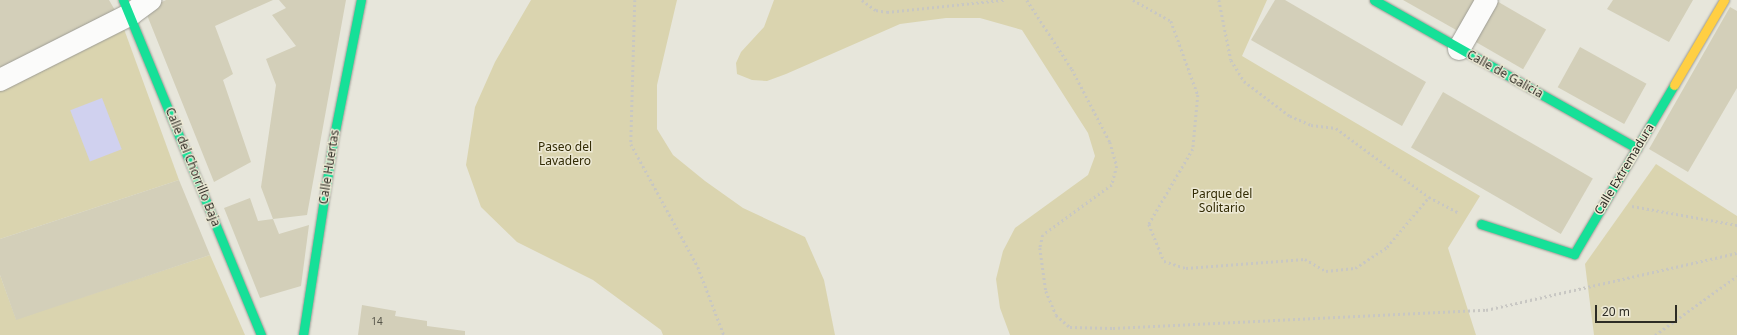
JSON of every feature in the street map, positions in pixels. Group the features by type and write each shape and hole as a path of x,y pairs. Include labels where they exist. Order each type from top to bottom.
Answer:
{"street":[{"path":"0,80 127,7 150,0"},
{"name":"Calle Huertas","path":"303,335 333,140 361,0"},
{"name":"Calle de Galicia","path":"1374,0 1636,148"},
{"path":"1459,49 1487,0"},
{"name":"Calle Extremadura","path":"1481,224 1574,254 1724,0"},
{"name":"Calle del Chorrillo Baja","path":"127,7 261,335"}],"path":[{"path":"635,0 631,144 698,267 724,335"},
{"path":"862,0 876,10 887,12 1004,0"},
{"path":"1027,0 1072,68 1110,142 1117,166 1112,185 1044,235 1040,248 1046,291 1056,315 1070,327 1112,328 1486,310 1737,252"},
{"path":"1133,0 1171,21 1198,95 1193,149 1149,224 1164,261 1186,268 1305,259 1326,272 1355,268 1387,247 1429,197"},
{"path":"1219,0 1231,60 1244,81 1290,116 1311,125 1336,128 1429,197 1481,224"},
{"path":"1604,201 1737,225"},
{"path":"1655,335 1737,276"}],"green space":[{"name":"Paseo del Lavadero","path":"531,0 677,0 657,85 657,129 673,155 705,181 743,208 805,237 824,280 835,335 663,335 661,330 593,280 517,242 481,207 466,165 475,107 495,62"},
{"name":"Parque del Solitario","path":"774,0 1267,0 1242,56 1480,196 1448,248 1476,335 1010,335 1000,308 996,279 1003,251 1015,228 1088,175 1095,156 1088,133 1022,30 980,18 946,18 900,24 786,74 767,81 752,80 737,74 736,63 741,52 764,27"},
{"path":"124,29 179,180 0,239 0,91"},
{"path":"1656,164 1737,216 1737,335 1594,335 1585,264"},
{"path":"210,255 245,335 0,335 0,275 16,319"}],"water":[{"path":"102,98 122,149 90,162 70,110"}],"building":[{"path":"0,0 109,0 116,12 0,74"},
{"path":"166,0 273,0 215,26 233,74 223,80 251,162 214,182 145,10"},
{"path":"279,0 346,0 307,215 273,219 261,187 276,85 266,59 296,46 272,15 286,8"},
{"path":"1275,0 1285,0 1426,82 1402,126 1251,40"},
{"path":"1403,0 1475,0 1458,31"},
{"path":"1495,0 1546,30 1523,69 1472,40"},
{"path":"1613,0 1693,0 1669,42 1607,9"},
{"path":"1730,7 1737,11 1737,88 1688,172 1649,149"},
{"path":"1580,47 1646,84 1624,124 1558,87"},
{"path":"1443,92 1593,178 1561,234 1411,147"},
{"path":"179,180 210,255 16,320 0,275 0,239"},
{"path":"250,198 258,221 273,219 279,234 309,225 301,286 260,298 224,208"},
{"path":"362,305 396,311 395,316 427,321 427,326 465,331 465,335 358,335"}],"traffic: fast":[{"path":"123,0 261,335"},
{"path":"303,335 333,141 361,0"},
{"path":"1374,0 1637,148"},
{"path":"1481,224 1574,254 1674,85"}],"traffic: slow":[{"path":"1674,85 1724,0"}]}
